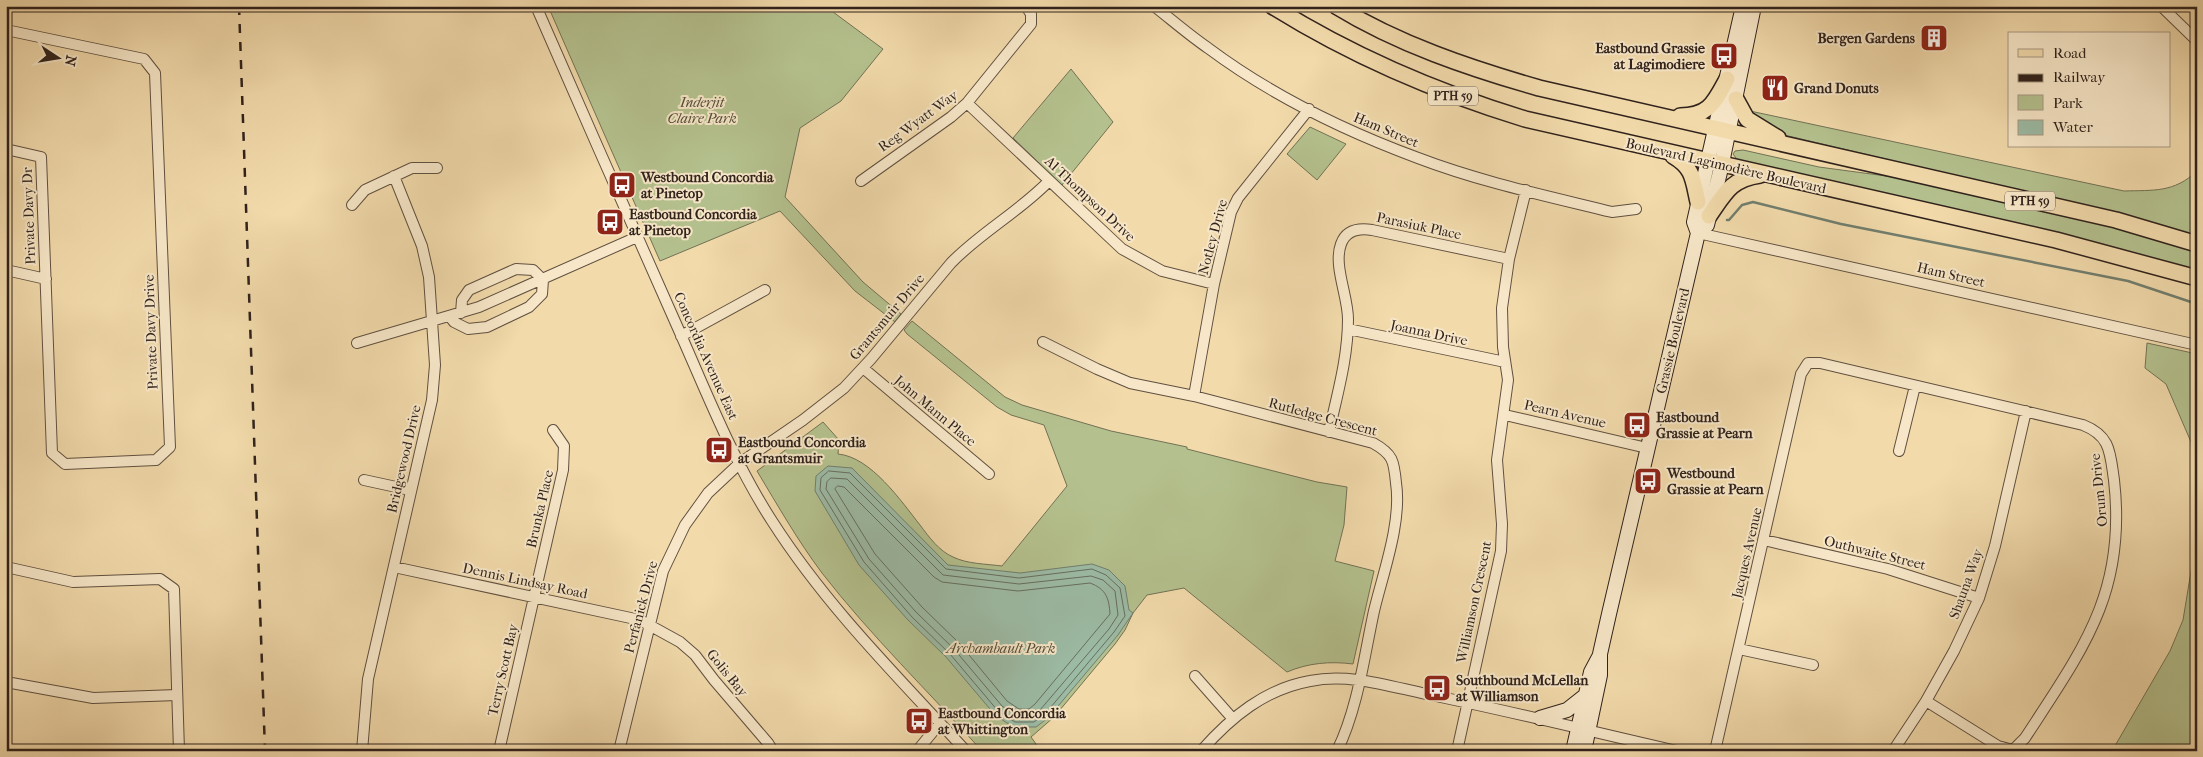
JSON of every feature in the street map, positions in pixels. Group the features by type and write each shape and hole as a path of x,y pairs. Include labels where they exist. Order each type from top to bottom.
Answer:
{"main road":[{"name":"Boulevard Lagimodière Boulevard","path":"1272,6 1367,60 1443,92 1525,119 2056,240 2197,278"},
{"name":"PTH 59","path":"1336,6 1402,40 1490,74 1539,88 2116,220 2197,244"},
{"name":"Grassie Boulevard","path":"1698,233 1707,225 1709,216 1715,163 1722,130 1727,79 1743,6"},
{"name":"Grassie Boulevard","path":"1722,130 1736,99 1754,6"},
{"path":"1659,116 1698,115 1714,103 1727,79"},
{"path":"1736,99 1744,115 1752,123 1799,149"},
{"path":"1648,148 1684,162 1690,171 1698,202"},
{"name":"Grassie Boulevard","path":"1573,751 1583,730 1600,675 1600,654 1698,233 1694,222 1698,202 1715,163"},
{"path":"1709,216 1727,191 1738,180 1754,176 1769,176"},
{"name":"Grassie Boulevard","path":"1584,751 1583,730 1586,695 1591,672 1600,654"},
{"path":"1540,718 1567,710 1586,695"}],"street":[{"name":"Concordia Avenue East","path":"536,6 681,336 740,463 772,520 821,591 846,622 966,751"},
{"name":"Reg Wyatt Way","path":"861,180 951,117 967,103 1031,24 1031,14 1026,6"},
{"name":"Ham Street","path":"1154,6 1209,49 1261,83 1336,124 1420,159 1526,190 1612,212 1636,209"},
{"path":"2161,6 2197,41"},
{"name":"Private Davy Drive","path":"6,30 144,59 155,73 170,447 156,460 64,464 52,453 46,279"},
{"name":"Al Thompson Drive","path":"967,103 1100,230 1133,256 1162,271 1214,284"},
{"name":"Notley Drive","path":"1194,396 1214,284 1231,212 1238,198 1309,109"},
{"name":"Private Davy Dr","path":"6,149 41,157 46,279"},
{"path":"352,205 365,190 412,168 437,168"},
{"name":"Bridgewood Drive","path":"362,751 368,679 432,400 435,365 429,277 424,254 394,176"},
{"name":"Grantsmuir Drive","path":"740,463 804,420 844,388 951,263 964,250 1019,209 1049,181"},
{"name":"Williamson Crescent","path":"1457,751 1501,550 1502,524 1497,460 1505,414 1508,380 1502,308 1509,259 1526,190"},
{"name":"Parasiuk Place","path":"1329,432 1344,363 1348,329 1347,299 1338,260 1341,242 1346,236 1353,231 1363,228 1509,259"},
{"name":"Ham Street","path":"1698,233 2197,345"},
{"path":"357,344 461,313 543,280 637,237"},
{"path":"461,313 462,300 469,290 516,269 532,270 543,280"},
{"path":"6,270 46,279"},
{"path":"450,316 454,322 468,329 487,327 529,308 542,294 543,280"},
{"path":"681,336 765,290"},
{"name":"Joanna Drive","path":"1348,329 1505,362"},
{"name":"Rutledge Crescent","path":"1043,342 1097,370 1130,383 1194,396 1373,443 1386,450 1392,458 1397,485 1393,530 1350,718 1337,751"},
{"name":"Orum Drive","path":"1808,363 1820,363 2026,411 2093,429 2107,443 2116,501 2117,538 2111,575 2103,600 2080,654 2025,738 2013,750 1998,746 1926,701"},
{"name":"Jacques Avenue","path":"1715,751 1740,649 1801,374 1808,363"},
{"name":"John Mann Place","path":"863,368 989,474"},
{"path":"1899,451 1915,386"},
{"name":"Shauna Way","path":"1893,751 1926,701 1954,651 1979,598 1995,546 2026,411"},
{"name":"Pearn Avenue","path":"1505,414 1648,448"},
{"name":"Brunka Place","path":"534,596 563,470 564,446 553,430"},
{"name":"Perfanick Drive","path":"620,751 662,571 677,540 708,493 740,463"},
{"path":"364,480 410,490"},
{"name":"Outhwaite Street","path":"1764,540 1888,569 1979,598"},
{"path":"6,567 73,582 160,579 174,589 179,751"},
{"name":"Dennis Lindsay Road","path":"394,567 640,620 649,625"},
{"name":"Terry Scott Bay","path":"499,751 534,596"},
{"name":"Golis Bay","path":"649,625 680,642 695,655 714,680 768,742 773,751"},
{"path":"1740,649 1813,666"},
{"path":"1195,676 1233,719"},
{"path":"1201,751 1233,719 1266,695 1295,684 1328,679 1358,680 1467,702 1677,751"},
{"path":"6,682 92,698 177,695"},
{"path":"918,751 940,723"}],"green space":[{"name":"Inderjit Claire Park","path":"548,6 680,6 696,10 698,6 825,6 883,49 841,101 800,128 785,197 863,282 901,314 895,322 855,291 780,211 660,261"},
{"path":"1071,69 1113,122 1062,185 1013,138"},
{"path":"1750,111 2124,191 2154,190 2171,187 2197,171 2197,236 2151,222 1780,134 1765,127"},
{"path":"1310,127 1346,144 1317,180 1287,154"},
{"path":"1743,150 1819,167 1901,178 2132,231 2197,250 2197,271 2086,242 1739,162 1733,154 1735,151"},
{"name":"Archambault Park","path":"912,321 1005,397 1022,405 1111,431 1187,447 1187,449 1317,482 1347,487 1344,525 1335,561 1374,571 1353,664 1319,664 1287,672 1184,588 1147,595 1133,613 1125,630 1115,644 1054,717 1031,737 1041,751 982,751 880,641 822,573 796,536 757,471 823,422 839,440 838,454 850,457 873,471 943,551 964,561 1002,566 1067,486 1044,425 1011,415 997,407 907,334 904,330"},
{"path":"2147,343 2197,354 2197,519 2191,442 2166,384 2145,368"},
{"path":"2197,535 2197,751 2112,751 2170,651 2183,620"}],"water":[{"path":"828,466 852,468 948,565 1020,573 1092,564 1109,570 1125,586 1129,610 1133,613 1118,635 1048,718 1036,727 1013,727 995,715 946,657 908,620 859,565 815,491 816,476"}],"waterway":[{"path":"1727,220 1742,205 1753,202 1841,224 2128,281 2197,304"}],"railway":[{"path":"239,6 265,751"}],"place":[{"name":"Bergen Gardens","path":"1934,38"},
{"name":"Eastbound Grassie at Lagimodiere","path":"1724,56"},
{"name":"Grand Donuts","path":"1775,88"},
{"name":"Westbound Concordia at Pinetop","path":"622,185"},
{"name":"Eastbound Concordia at Pinetop","path":"610,222"},
{"name":"Eastbound Grassie at Pearn","path":"1637,425"},
{"name":"Eastbound Concordia at Grantsmuir","path":"719,450"},
{"name":"Westbound Grassie at Pearn","path":"1648,481"},
{"name":"Southbound McLellan at Williamson","path":"1437,688"},
{"name":"Eastbound Concordia at Whittington","path":"919,721"}]}
